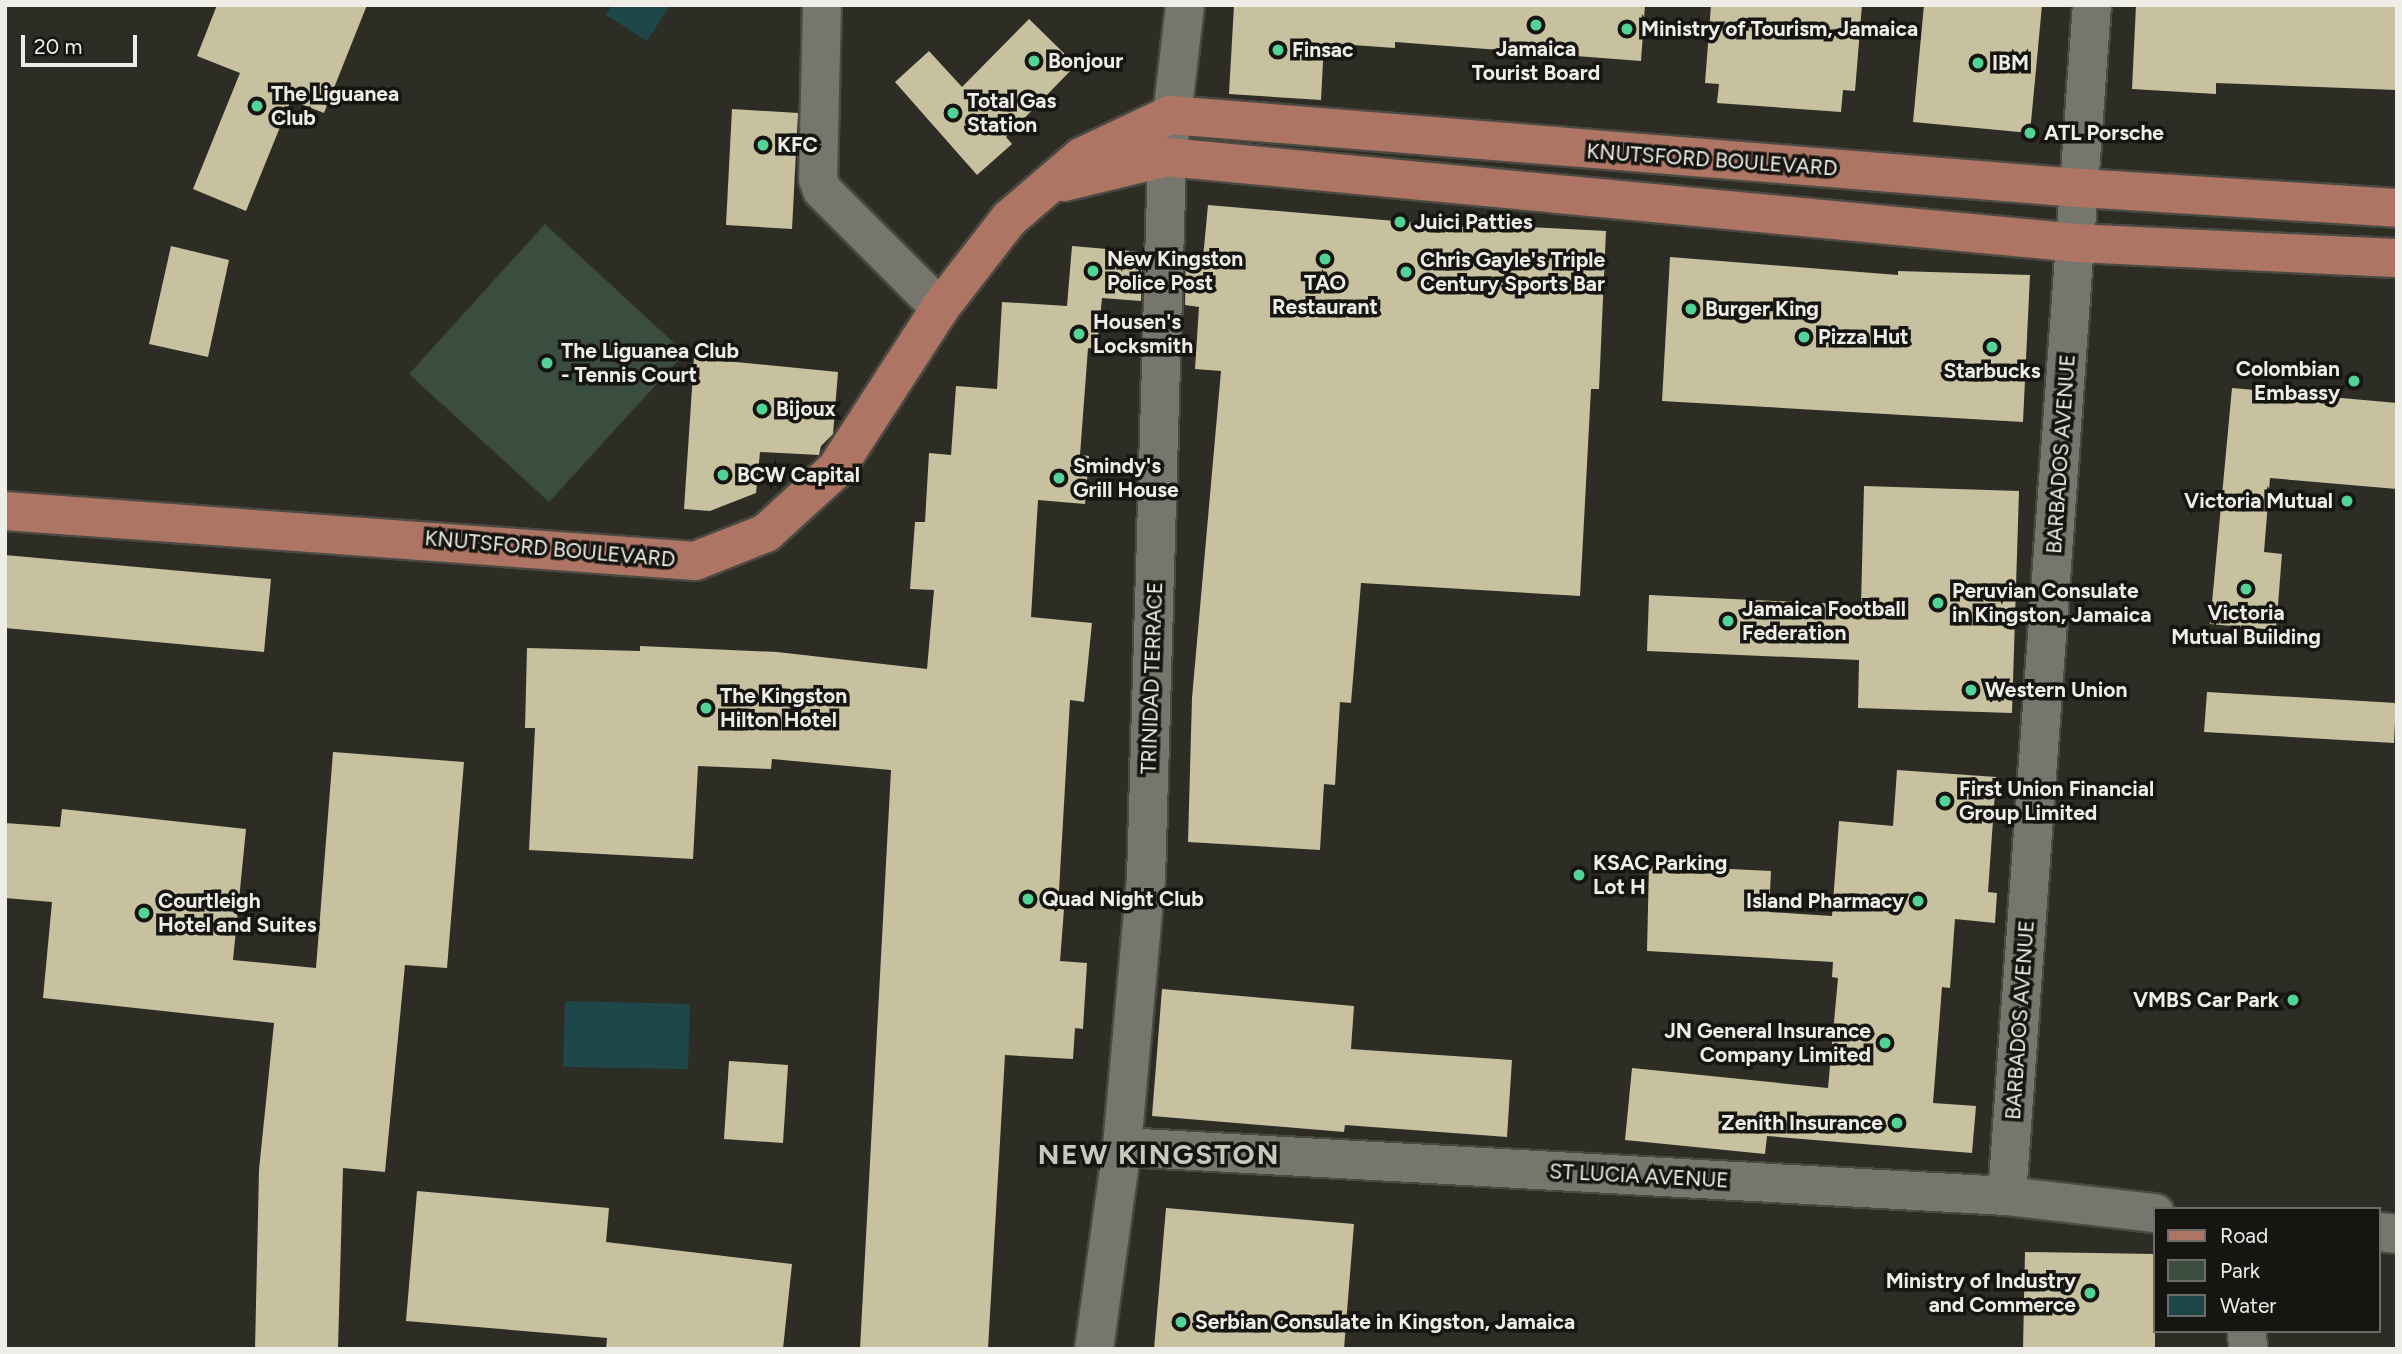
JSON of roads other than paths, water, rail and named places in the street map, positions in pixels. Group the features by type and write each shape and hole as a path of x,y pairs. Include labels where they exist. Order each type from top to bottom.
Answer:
{"main road":[{"name":"KNUTSFORD BOULEVARD","path":"5,511 695,561 766,533 836,468 940,308 1009,219 1081,157 1170,115 2080,188 2397,208"},
{"name":"KNUTSFORD BOULEVARD","path":"1048,186 1167,158 2076,243 2397,258"}],"street":[{"path":"822,5 818,179 822,190 940,308"},
{"name":"TRINIDAD TERRACE","path":"1094,1349 1122,1147 1146,879 1167,158 1185,5"},
{"name":"BARBADOS AVENUE","path":"2007,1196 2092,5"},
{"name":"ST LUCIA AVENUE","path":"1122,1147 2007,1196 2154,1213"}],"water":[{"path":"612,5 670,5 647,41 606,15"},
{"path":"565,1001 690,1004 688,1069 563,1067"}],"place":[{"name":"Jamaica Tourist Board","path":"1536,25"},
{"name":"Ministry of Tourism, Jamaica","path":"1627,29"},
{"name":"Finsac","path":"1278,50"},
{"name":"Bonjour","path":"1034,61"},
{"name":"IBM","path":"1978,63"},
{"name":"The Liguanea Club","path":"257,106"},
{"name":"Total Gas Station","path":"953,113"},
{"name":"ATL Porsche","path":"2030,133"},
{"name":"KFC","path":"763,145"},
{"name":"Juici Patties","path":"1400,222"},
{"name":"TAO Restaurant","path":"1325,259"},
{"name":"New Kingston Police Post","path":"1093,271"},
{"name":"Chris Gayle's Triple Century Sports Bar","path":"1406,272"},
{"name":"Burger King","path":"1691,309"},
{"name":"Housen's Locksmith","path":"1079,334"},
{"name":"Pizza Hut","path":"1804,337"},
{"name":"Starbucks","path":"1992,347"},
{"name":"The Liguanea Club - Tennis Court","path":"547,363"},
{"name":"Colombian Embassy","path":"2354,381"},
{"name":"Bijoux","path":"762,409"},
{"name":"BCW Capital","path":"723,475"},
{"name":"Smindy's Grill House","path":"1059,478"},
{"name":"Victoria Mutual","path":"2347,501"},
{"name":"Victoria Mutual Building","path":"2246,589"},
{"name":"Peruvian Consulate in Kingston, Jamaica","path":"1938,603"},
{"name":"Jamaica Football Federation","path":"1728,621"},
{"name":"Western Union","path":"1971,690"},
{"name":"The Kingston Hilton Hotel","path":"706,708"},
{"name":"First Union Financial Group Limited","path":"1945,801"},
{"name":"KSAC Parking Lot H","path":"1579,875"},
{"name":"Quad Night Club","path":"1028,899"},
{"name":"Island Pharmacy","path":"1918,901"},
{"name":"Courtleigh Hotel and Suites","path":"144,913"},
{"name":"VMBS Car Park","path":"2293,1000"},
{"name":"JN General Insurance Company Limited","path":"1885,1043"},
{"name":"Zenith Insurance","path":"1897,1123"},
{"name":"Ministry of Industry and Commerce","path":"2090,1293"},
{"name":"Serbian Consulate in Kingston, Jamaica","path":"1181,1322"}],"district":[{"name":"NEW KINGSTON","path":"1159,1154"}]}
